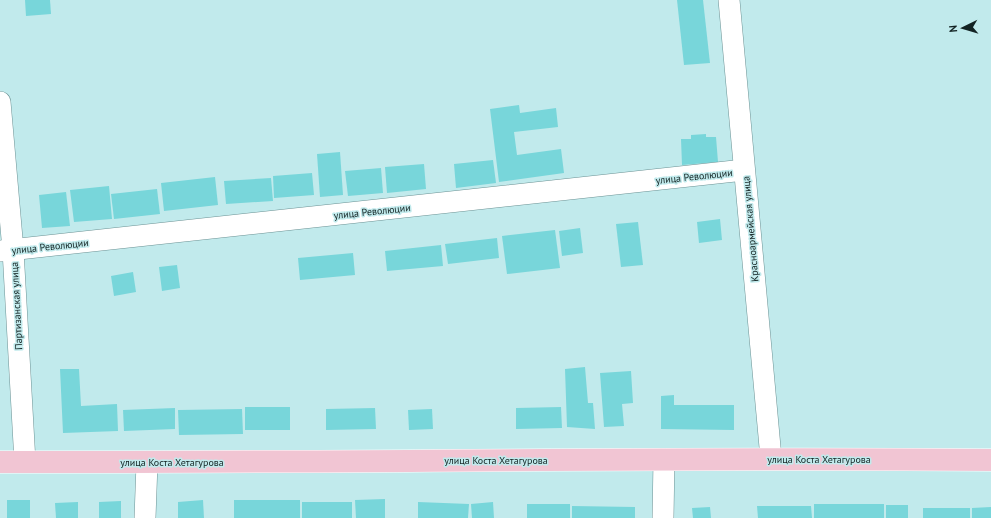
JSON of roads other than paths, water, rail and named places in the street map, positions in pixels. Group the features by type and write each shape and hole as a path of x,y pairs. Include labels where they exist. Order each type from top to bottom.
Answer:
{"main road":[{"name":"улица Коста Хетагурова","path":"0,462 147,463 771,458 991,460"}],"street":[{"name":"Красноармейская улица","path":"729,0 771,458"},
{"name":"Партизанская улица","path":"0,102 6,251 25,462"},
{"name":"улица Революции","path":"6,251 744,170"},
{"path":"664,459 664,518"},
{"path":"145,518 147,463"}]}
